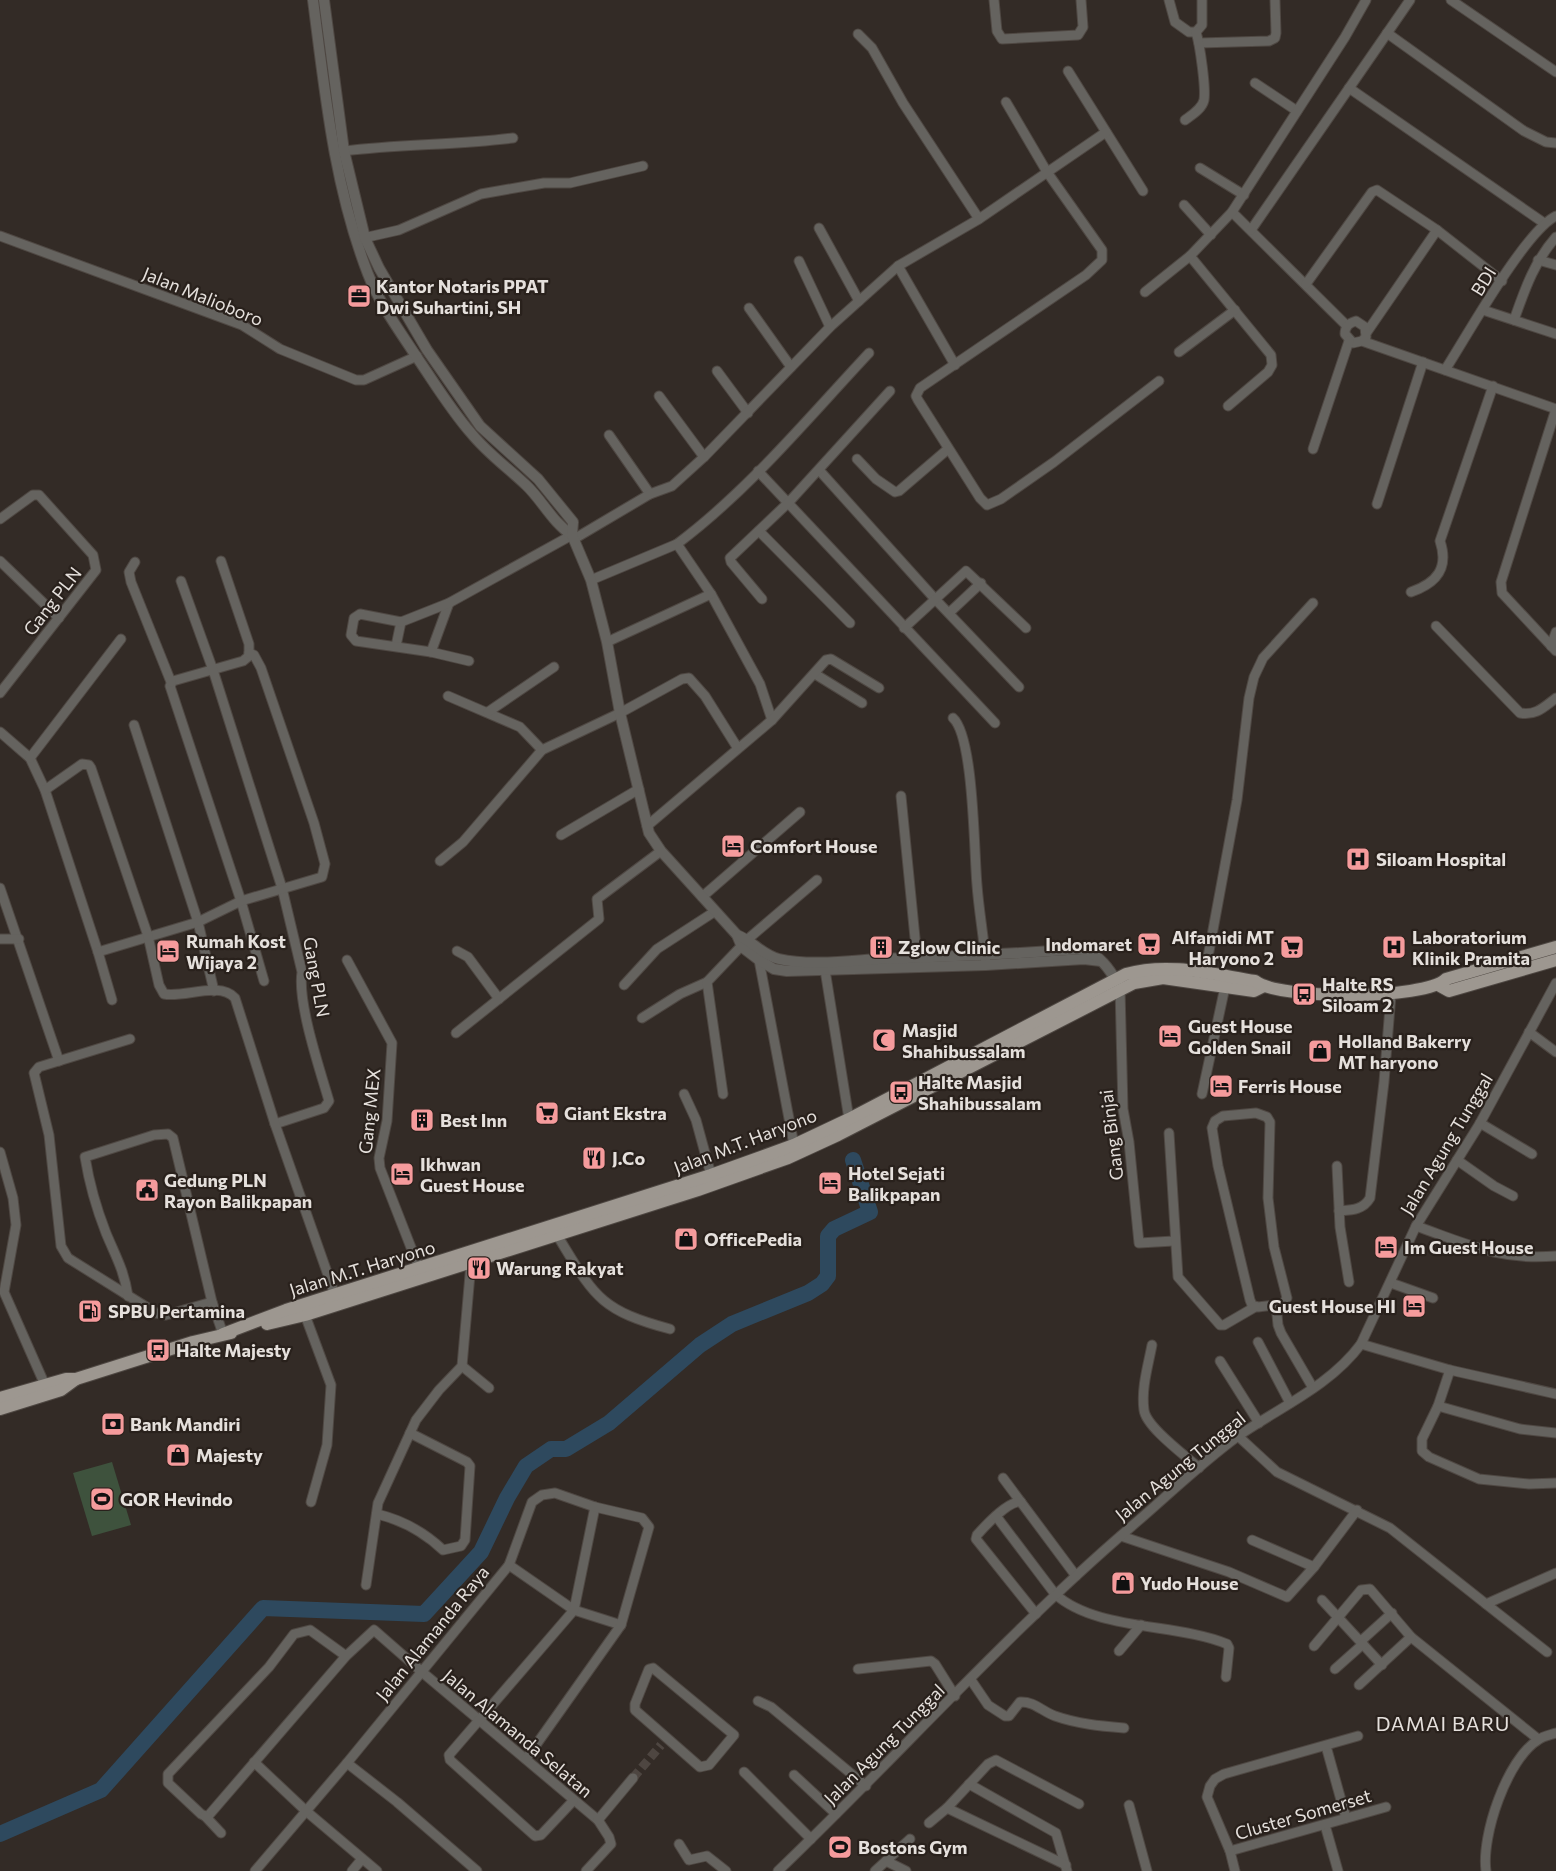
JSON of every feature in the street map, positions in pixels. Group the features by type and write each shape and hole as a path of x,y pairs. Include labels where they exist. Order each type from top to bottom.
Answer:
{"main road":[{"name":"Jalan M.T. Haryono","path":"223,1334 305,1315 715,1185 788,1158 845,1125 1142,970 1158,967 1204,973 1255,981 1262,986 1307,994 1391,994 1440,986 1446,980 1556,947"},
{"name":"Jalan M.T. Haryono","path":"1440,986 1449,991 1556,960"},
{"name":"Jalan M.T. Haryono","path":"1118,983 1134,983 1163,978 1254,991 1262,986"},
{"name":"Jalan M.T. Haryono","path":"0,1398 45,1385 76,1379 223,1334 286,1310 711,1176 845,1125"},
{"name":"Jalan M.T. Haryono","path":"0,1409 61,1390 76,1379"}],"street":[{"path":"313,0 330,132 346,203 361,239 396,299 427,350 480,426 538,479 573,522 573,537 591,580 607,642 620,713 647,826 661,851 759,960 774,969 917,958 986,960"},
{"path":"324,0 344,151 361,239 373,284 386,309 443,397 471,434 527,486 563,529 573,537"},
{"path":"994,0 997,31 1002,39 1078,35 1083,27 1081,0"},
{"path":"1169,0 1175,22 1189,32 1196,32 1202,25 1202,0"},
{"path":"1199,43 1269,41 1275,38 1275,0"},
{"path":"1146,292 1190,256 1232,212 1298,111 1366,0"},
{"path":"1251,230 1410,0"},
{"path":"1450,0 1556,72"},
{"path":"1185,120 1196,113 1204,101 1199,43 1196,32"},
{"path":"1387,33 1524,131 1546,142 1556,143"},
{"path":"858,34 872,48 903,103 979,219"},
{"path":"1068,71 1143,191"},
{"path":"1255,83 1298,111"},
{"path":"1349,88 1544,223"},
{"path":"1006,102 1048,172 1102,250 1102,260 1086,275 920,388 916,396 948,449 980,498 987,505 1054,462 1159,381"},
{"path":"469,661 431,652 356,641 351,635 354,618 360,614 401,622 449,603 650,494 672,486 748,413 830,327 898,266 979,219 1106,132"},
{"path":"344,151 397,145 441,145 513,138"},
{"path":"361,239 399,230 481,194 544,183 570,183 643,166"},
{"path":"1200,168 1244,195"},
{"path":"1306,284 1372,192 1382,191 1437,230 1502,282"},
{"path":"1184,206 1211,235"},
{"path":"1232,212 1347,326"},
{"name":"BDI","path":"1445,370 1518,256 1544,223 1556,216"},
{"path":"819,228 859,301"},
{"path":"1362,341 1437,230"},
{"name":"Jalan Malioboro","path":"0,236 242,325 280,349 356,380 364,380 417,356"},
{"path":"1514,320 1529,276 1538,260 1556,237"},
{"path":"1190,256 1272,355 1272,365 1268,372 1228,406"},
{"path":"1538,260 1556,264"},
{"path":"798,261 830,327"},
{"path":"898,266 954,365"},
{"path":"749,308 791,367"},
{"path":"1180,352 1235,310"},
{"path":"1483,310 1556,334"},
{"path":"1367,332 1361,323 1356,321 1347,326 1345,334 1349,341 1358,343 1362,341 1556,409 1501,582 1502,593 1554,648"},
{"path":"1313,449 1349,341"},
{"path":"591,580 678,544 703,525 758,471 869,353"},
{"path":"1376,504 1423,362"},
{"path":"717,371 748,413"},
{"path":"1411,592 1424,588 1444,565 1444,554 1440,540 1494,386"},
{"path":"762,598 730,560 789,502 890,391"},
{"path":"658,396 704,457"},
{"path":"609,434 650,494"},
{"path":"857,459 876,479 895,492 899,491 948,449"},
{"path":"819,470 935,599 1019,686"},
{"path":"758,471 995,723"},
{"name":"Gang PLN","path":"0,519 33,495 39,496 93,555 96,570 0,694"},
{"path":"759,531 850,623"},
{"path":"678,544 711,594 760,684 772,720"},
{"path":"0,561 59,618"},
{"path":"171,682 243,661 249,653 249,644 221,561"},
{"path":"135,562 129,572 131,582 171,682 170,689 241,902 264,981"},
{"path":"904,628 964,571 969,572 981,583 1026,628"},
{"path":"181,581 212,670 282,888"},
{"path":"948,613 981,583"},
{"path":"607,642 711,594"},
{"path":"431,652 449,603"},
{"path":"1204,973 1237,800 1249,698 1254,676 1263,658 1313,603"},
{"path":"396,646 401,622"},
{"path":"1436,626 1520,713 1529,715 1538,712 1556,698"},
{"path":"1554,648 1556,632"},
{"path":"30,758 121,639"},
{"path":"98,952 198,922 241,902 322,877 325,864 261,668 254,655 249,653"},
{"path":"647,826 737,747 772,720 826,660 831,658 878,688"},
{"path":"488,712 554,667"},
{"path":"815,674 862,703"},
{"path":"440,861 463,842 542,750 620,713 685,677 694,681 737,747"},
{"path":"448,696 520,727 542,750"},
{"path":"953,718 962,731 974,810 977,885 986,960"},
{"path":"134,726 198,922 214,991"},
{"path":"0,732 30,758 45,790 112,1000"},
{"path":"45,790 82,764 91,768 148,936 159,985 164,994 214,991 231,994 235,998 275,1124 334,1295"},
{"path":"561,835 639,789"},
{"path":"901,796 917,958"},
{"path":"702,897 800,812"},
{"path":"456,1033 599,919 596,902 599,896 661,851"},
{"path":"642,1018 680,994 710,980 745,943 818,880"},
{"path":"0,888 59,1061"},
{"name":"Gang PLN","path":"275,1124 324,1108 329,1101 307,1019 300,980 302,972 282,888"},
{"path":"624,985 657,949 714,912"},
{"path":"0,939 19,940"},
{"path":"745,943 769,956 789,961 824,965 1084,959 1101,961 1118,983"},
{"path":"456,951 468,957 499,998"},
{"name":"Gang MEX","path":"347,960 392,1043 387,1122 379,1158 380,1168 419,1268"},
{"path":"759,960 794,1145"},
{"path":"824,965 845,1125"},
{"path":"710,980 723,1094"},
{"name":"Gang Binjai","path":"1118,983 1123,1109 1129,1142 1139,1243 1174,1241"},
{"name":"Jalan Agung Tunggal","path":"778,1871 866,1786 1056,1594 1120,1536 1238,1436 1259,1424 1349,1361 1360,1344 1391,1282 1416,1226 1480,1123 1556,983"},
{"path":"1202,1094 1225,987"},
{"path":"1339,1211 1356,1209 1367,1203 1370,1198 1384,1082 1391,994"},
{"path":"1529,1032 1556,1052"},
{"path":"130,1039 36,1069 33,1077 49,1136 60,1246 68,1258 156,1314 162,1315 212,1302"},
{"path":"684,1094 696,1120 711,1176"},
{"path":"1169,1134 1174,1241 1178,1277 1216,1322 1224,1325 1254,1307 1276,1305 1285,1302 1286,1298 1274,1247 1268,1198 1270,1122 1267,1117 1256,1114 1223,1116 1215,1121 1212,1128 1216,1156 1250,1300 1254,1307"},
{"path":"1480,1123 1532,1154"},
{"path":"128,1296 119,1257 107,1234 87,1170 85,1157 154,1135 168,1134 173,1138 212,1302 223,1334"},
{"path":"0,1152 13,1198 16,1225 2,1283 4,1292 45,1385"},
{"path":"1457,1160 1494,1186 1513,1196"},
{"path":"1337,1166 1339,1211 1349,1282"},
{"path":"1416,1226 1492,1253 1514,1257 1556,1256"},
{"path":"556,1235 588,1286 598,1298 614,1310 632,1318 670,1329"},
{"path":"366,1584 378,1503 410,1433 439,1390 462,1366 471,1263"},
{"path":"1391,1282 1433,1298"},
{"path":"1276,1305 1278,1325 1281,1333 1312,1388"},
{"path":"305,1315 331,1385 327,1445 311,1502"},
{"path":"1258,1342 1290,1403"},
{"path":"1360,1344 1450,1370 1556,1394"},
{"path":"1152,1345 1144,1384 1145,1416 1153,1426 1200,1468"},
{"path":"1220,1361 1259,1424"},
{"path":"462,1366 489,1388"},
{"path":"1450,1370 1438,1406 1420,1445 1422,1451 1428,1457 1479,1479 1529,1484 1556,1484"},
{"path":"1438,1406 1520,1429 1556,1432"},
{"path":"377,1514 394,1518 421,1532 444,1550 460,1546 465,1540 470,1466 467,1462 410,1433"},
{"path":"1238,1436 1277,1472 1390,1528 1548,1652"},
{"path":"1003,1478 1076,1576"},
{"name":"Jalan Alamanda Raya","path":"255,1871 347,1763 509,1565 532,1502 542,1495 555,1492 595,1507 642,1518 649,1527 621,1625"},
{"path":"1020,1502 1015,1502 996,1516 977,1535 976,1539 1036,1614"},
{"path":"573,1801 541,1835 535,1836 450,1760 450,1753 574,1610 595,1507"},
{"path":"1120,1536 1229,1572 1287,1597 1314,1567 1357,1510"},
{"path":"996,1516 1056,1594 1066,1604 1079,1610 1227,1644 1229,1648 1226,1677"},
{"path":"1252,1540 1314,1567"},
{"path":"509,1565 574,1610 621,1625 526,1759"},
{"path":"1486,1604 1556,1573"},
{"path":"1314,1646 1361,1590 1366,1588 1374,1590 1411,1637 1538,1739"},
{"path":"1322,1600 1382,1665"},
{"path":"1334,1669 1392,1613"},
{"path":"1119,1650 1141,1625"},
{"path":"205,1816 212,1812 346,1656 310,1630 294,1634 268,1667 168,1774 168,1783 221,1833"},
{"name":"Jalan Alamanda Selatan","path":"346,1656 371,1630 376,1630 422,1672 573,1801 598,1820 609,1837 611,1844 586,1871"},
{"path":"1359,1685 1411,1637"},
{"path":"858,1669 930,1662 935,1664 955,1696"},
{"path":"650,1668 653,1668 734,1735 709,1765 702,1767 664,1741 634,1707 650,1668"},
{"path":"971,1680 988,1705 1006,1716 1009,1716 1020,1702 1024,1702 1036,1706 1053,1716 1089,1726 1124,1728"},
{"path":"758,1701 771,1707 866,1786"},
{"path":"1486,1871 1489,1833 1501,1790 1525,1751 1538,1739 1556,1733"},
{"name":"Cluster Somerset","path":"1235,1871 1230,1852 1207,1797 1210,1786 1215,1779 1224,1774 1358,1736"},
{"path":"1326,1746 1346,1818"},
{"path":"929,1822 947,1808 992,1761 1002,1761 1079,1804"},
{"path":"254,1762 306,1811 377,1871"},
{"path":"347,1763 397,1802 477,1871"},
{"path":"744,1772 811,1839"},
{"path":"794,1775 836,1814"},
{"path":"598,1820 633,1778"},
{"path":"969,1784 1056,1833 1066,1868"},
{"path":"1129,1805 1146,1871"},
{"name":"Cluster Somerset","path":"1230,1852 1386,1807"},
{"path":"947,1808 1066,1868"},
{"path":"1325,1825 1338,1871"},
{"path":"876,1871 910,1839"},
{"path":"679,1844 689,1860 707,1856 726,1871"},
{"path":"352,1871 362,1859"},
{"path":"886,1861 906,1871"}],"green space":[{"name":"GOR Hevindo","path":"112,1462 131,1525 92,1536 73,1473"}],"waterway":[{"path":"0,1834 101,1790 263,1608 424,1614 481,1552 507,1498 526,1466 551,1449 566,1449 609,1423 700,1345 732,1324 808,1293 822,1284 828,1276 828,1236 834,1229 870,1212 853,1160"}],"tunnel":[{"path":"633,1778 661,1745"}],"place":[{"name":"Kantor Notaris PPAT Dwi Suhartini, SH","path":"359,296"},
{"name":"Comfort House","path":"733,846"},
{"name":"Siloam Hospital","path":"1358,859"},
{"name":"Indomaret","path":"1149,944"},
{"name":"Zglow Clinic","path":"881,947"},
{"name":"Alfamidi MT Haryono 2","path":"1292,947"},
{"name":"Laboratorium Klinik Pramita","path":"1394,947"},
{"name":"Rumah Kost Wijaya 2","path":"168,951"},
{"name":"Halte RS Siloam 2","path":"1304,994"},
{"name":"Guest House Golden Snail","path":"1170,1036"},
{"name":"Masjid Shahibussalam","path":"884,1040"},
{"name":"Holland Bakerry MT haryono","path":"1320,1051"},
{"name":"Ferris House","path":"1221,1086"},
{"name":"Halte Masjid Shahibussalam","path":"901,1092"},
{"name":"Giant Ekstra","path":"547,1113"},
{"name":"Best Inn","path":"422,1120"},
{"name":"J.Co","path":"594,1158"},
{"name":"Ikhwan Guest House","path":"402,1174"},
{"name":"Hotel Sejati Balikpapan","path":"830,1183"},
{"name":"Gedung PLN Rayon Balikpapan","path":"147,1190"},
{"name":"OfficePedia","path":"686,1239"},
{"name":"Im Guest House","path":"1386,1247"},
{"name":"Warung Rakyat","path":"479,1268"},
{"name":"Guest House HI","path":"1414,1306"},
{"name":"SPBU Pertamina","path":"90,1311"},
{"name":"Halte Majesty","path":"158,1350"},
{"name":"Bank Mandiri","path":"113,1424"},
{"name":"Majesty","path":"178,1455"},
{"name":"GOR Hevindo","path":"102,1499"},
{"name":"Yudo House","path":"1123,1583"},
{"name":"Bostons Gym","path":"840,1847"}],"district":[{"name":"DAMAI BARU","path":"1443,1723"}]}
